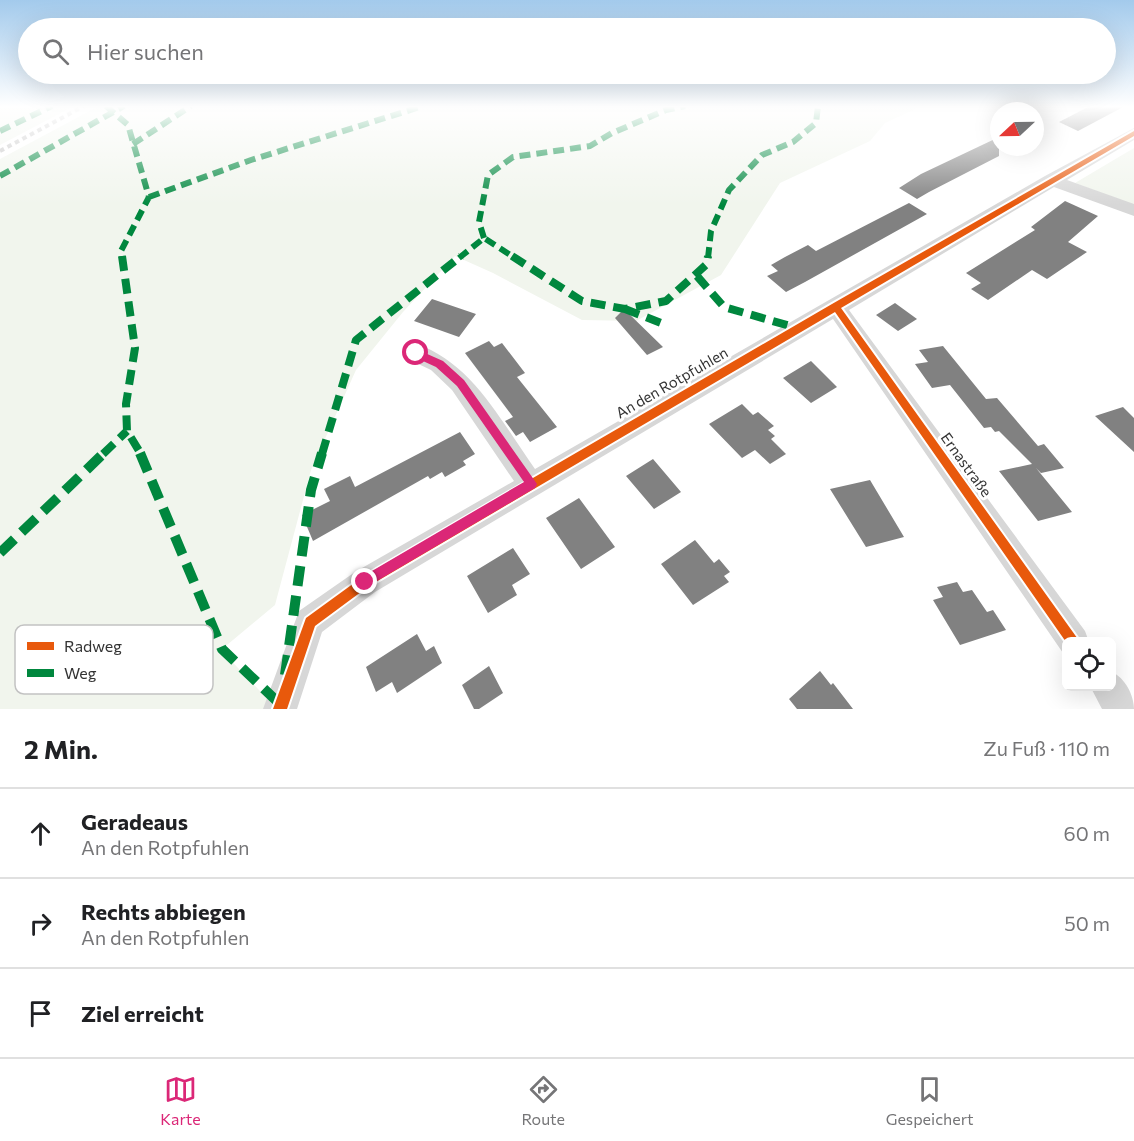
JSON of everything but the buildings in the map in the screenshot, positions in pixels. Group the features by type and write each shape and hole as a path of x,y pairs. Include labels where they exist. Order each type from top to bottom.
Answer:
{"street":[{"name":"An den Rotpfuhlen","path":"280,709 310,622 365,582 1123,139"},
{"path":"1051,180 1134,210"},
{"name":"Ernastraße","path":"835,306 1070,637"},
{"path":"416,353 439,364 460,383 531,484"},
{"path":"1109,691 1122,709"}],"shaded area":[{"path":"0,139 11,139 0,145"},
{"path":"37,139 872,139 780,183 721,275 636,321 582,320 493,273 455,256 403,312 356,370 311,470 275,605 221,650 277,709 0,709 0,159"},
{"path":"1134,148 1134,205 1075,183"}],"railway":[{"path":"0,151 22,139"}],"marked path":[{"path":"0,176 63,139"},
{"path":"132,139 149,197 121,251 135,348 126,404 127,431 140,453 212,625"},
{"path":"133,144 140,139"},
{"path":"149,197 251,160 318,139"},
{"path":"484,238 479,222 488,175 513,157 590,146 602,139"},
{"path":"285,675 311,490 356,340 484,238 582,301 625,309 666,301 707,264 711,231 729,190 762,155 797,139"},
{"path":"697,276 724,307 797,328"},
{"path":"625,309 661,323"},
{"path":"0,553 127,431"},
{"path":"213,627 222,649 281,705 281,701"}],"cycle path":[{"path":"280,709 310,622 365,582 1124,139"},
{"path":"835,306 1070,637"}],"route":[{"path":"365,582 531,484 460,383 439,364 416,353"}]}
